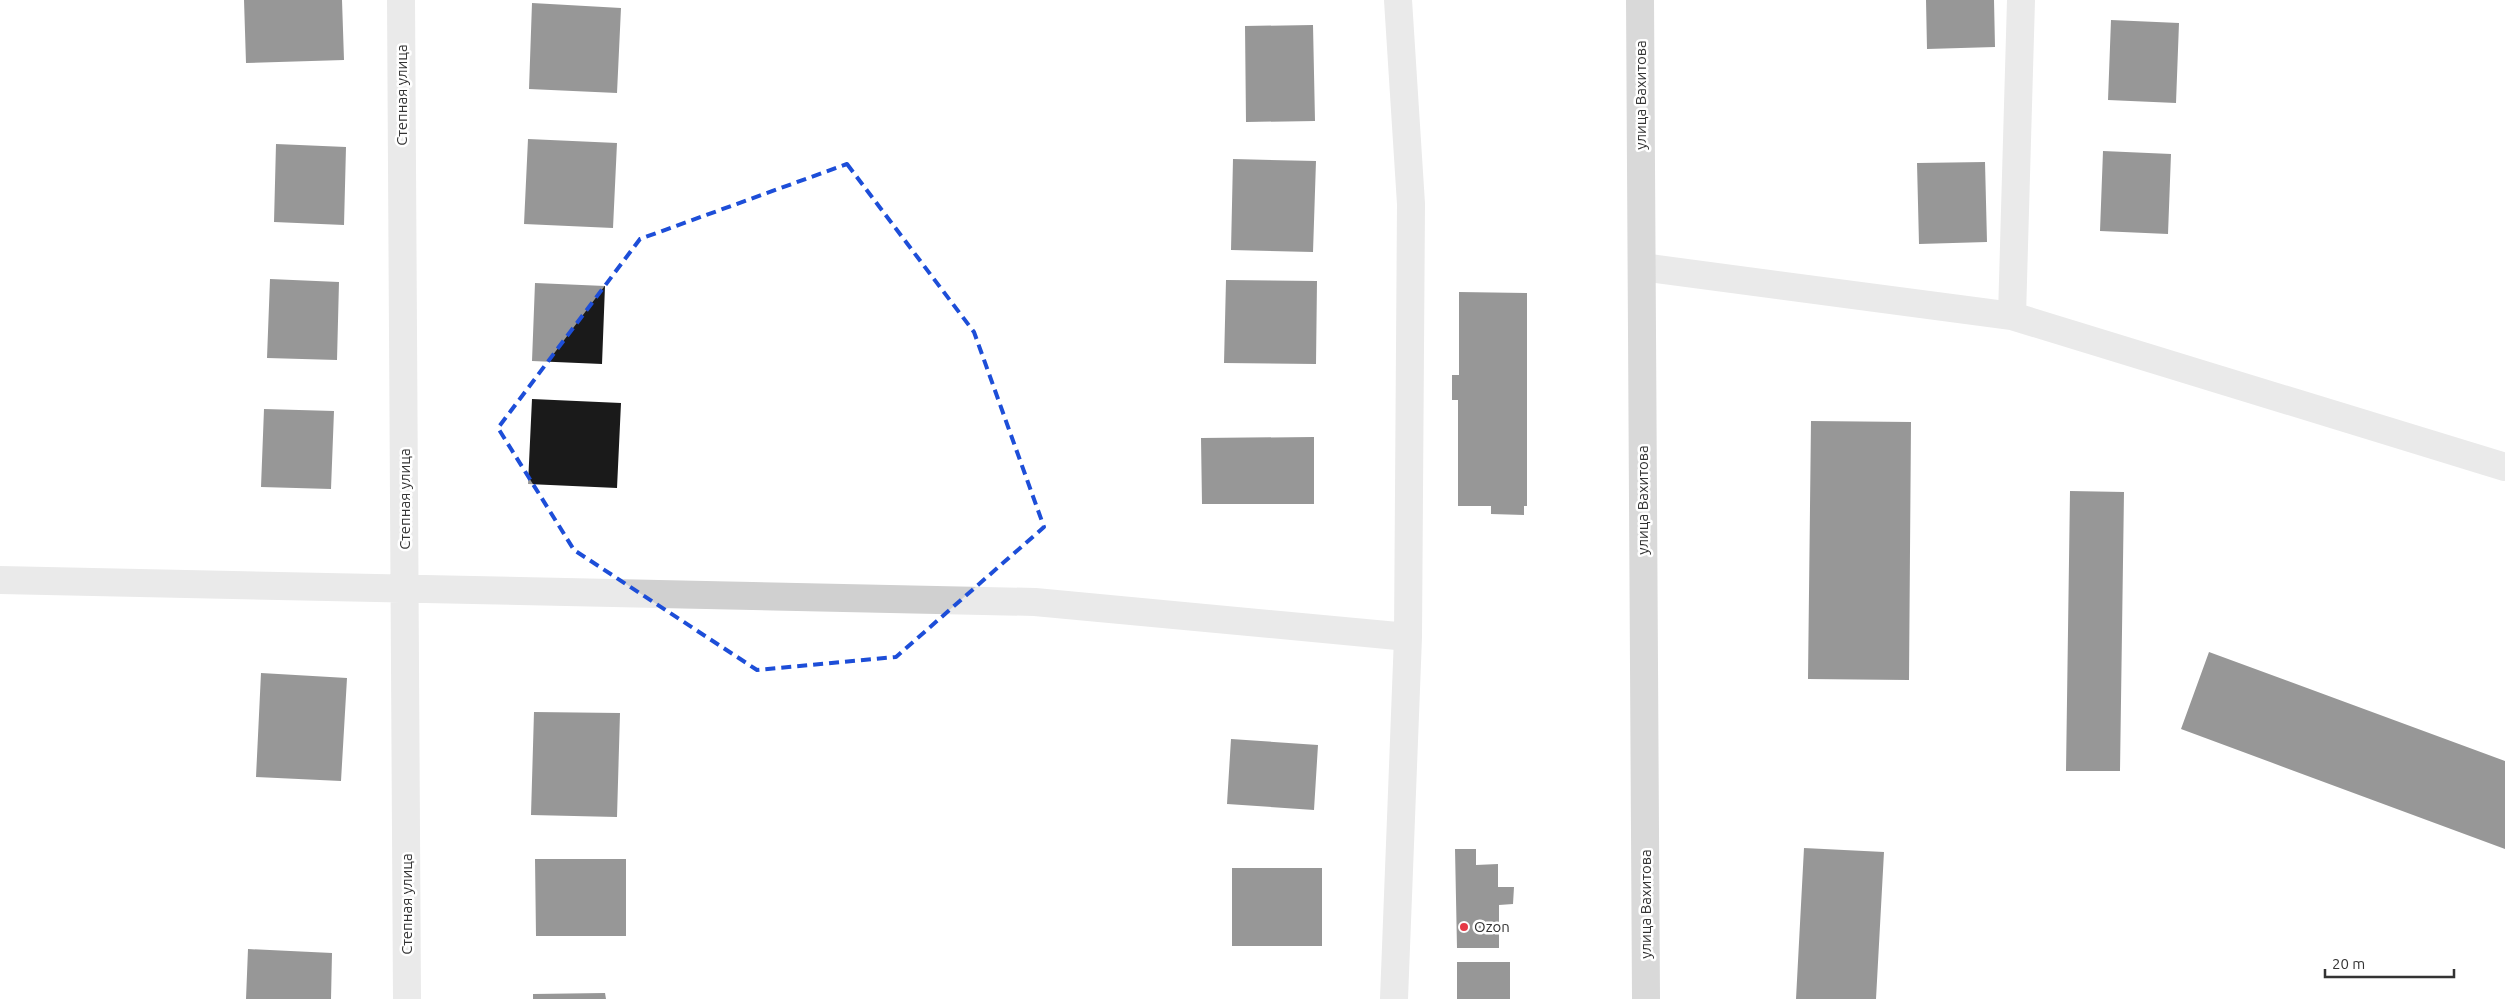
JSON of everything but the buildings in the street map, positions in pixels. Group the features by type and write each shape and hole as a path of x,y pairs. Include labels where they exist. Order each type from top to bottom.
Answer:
{"main road":[{"name":"улица Вахитова","path":"1640,0 1646,999"}],"street":[{"name":"Степная улица","path":"401,0 407,999"},
{"path":"1394,999 1408,637 1411,204 1398,0"},
{"path":"2012,316 2021,0"},
{"path":"1642,267 2012,316 2505,467"},
{"path":"0,580 1035,602 1408,637"}],"highlighted area":[{"path":"847,164 974,332 1044,527 896,657 757,670 574,550 498,428 640,239"}],"place":[{"name":"Ozon","path":"1464,927"}]}
